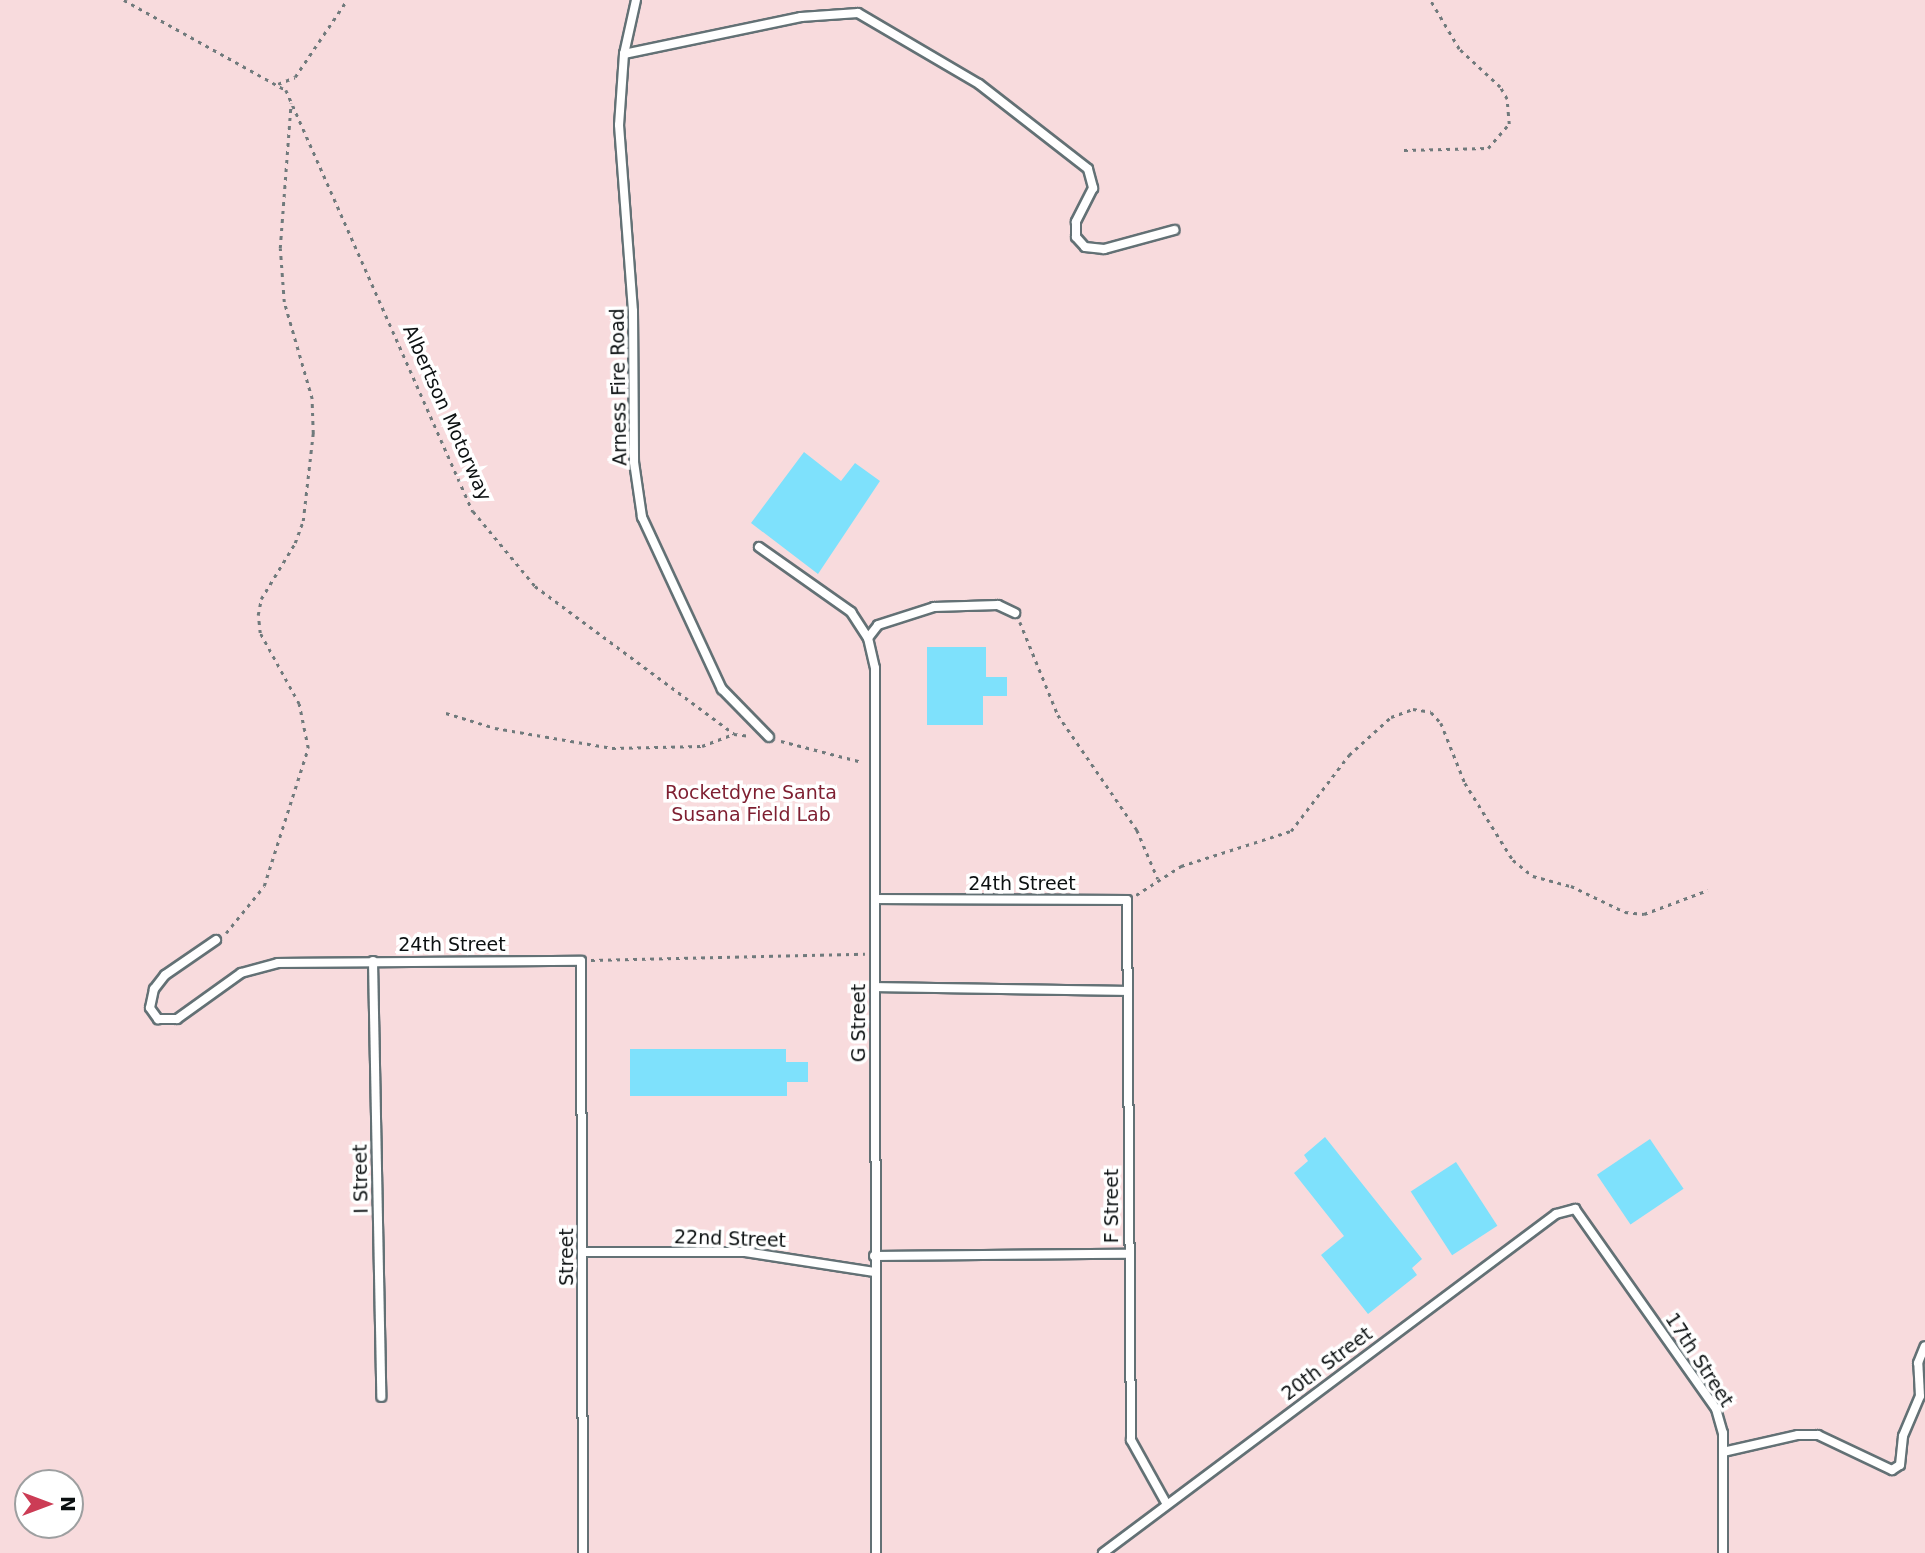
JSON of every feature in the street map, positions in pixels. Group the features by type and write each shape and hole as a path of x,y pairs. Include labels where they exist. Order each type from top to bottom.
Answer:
{"lane":[{"name":"Arness Fire Road","path":"636,0 624,54 620,124 632,273 634,462 642,517 722,689 769,737"},
{"path":"624,54 801,17 858,13 979,84 1088,169 1093,188 1076,222 1076,237 1085,247 1104,249 1174,230"},
{"name":"G Street","path":"759,547 851,612 868,638 875,668 876,1553"},
{"path":"868,638 878,625 934,607 998,605 1015,613"},
{"name":"24th Street","path":"875,899 1127,901"},
{"name":"F Street","path":"1127,901 1131,1440 1166,1503"},
{"name":"24th Street","path":"216,940 165,975 154,989 150,1008 158,1019 177,1019 241,974 261,967 373,961 580,961"},
{"name":"I Street","path":"373,961 381,1397"},
{"name":"Street","path":"580,961 583,1553"},
{"path":"875,987 1127,991"},
{"name":"17th Street","path":"1575,1209 1716,1409 1723,1452 1723,1553"},
{"name":"20th Street","path":"1102,1553 1556,1214 1575,1209"},
{"name":"22nd Street","path":"583,1252 746,1252 874,1272"},
{"path":"874,1256 1128,1254"},
{"path":"1723,1452 1798,1435 1818,1435 1892,1470 1900,1465 1903,1436 1920,1396 1918,1363 1925,1346"}],"path":[{"name":"Albertson Motorway","path":"124,0 278,84 291,100 473,510 535,586 734,734"},
{"path":"278,84 295,77 348,0"},
{"path":"1404,150 1488,148 1509,124 1504,93 1459,49 1430,0"},
{"path":"216,940 236,927 264,886 308,748 299,704 260,633 258,615 261,599 295,543 303,520 313,433 312,399 284,302 280,247 291,100"},
{"path":"1015,613 1058,715 1137,830 1158,881"},
{"path":"1127,901 1181,866 1291,831 1349,755 1391,718 1413,709 1431,712 1441,723 1465,783 1513,860 1533,876 1571,886 1625,912 1644,914 1708,890"},
{"path":"446,713 495,728 612,748 702,746 734,734 769,737 823,755 874,764"},
{"path":"580,961 875,954"}],"green space":[{"name":"Rocketdyne Santa Susana Field Lab","path":"0,0 1925,0 1925,1553 0,1553"}],"building":[{"path":"804,452 841,481 855,463 880,481 818,574 751,523"},
{"path":"927,647 986,647 986,677 1007,677 1007,696 983,696 983,725 927,725"},
{"path":"630,1049 786,1049 786,1062 808,1062 808,1082 787,1082 787,1096 630,1096"},
{"path":"1325,1137 1422,1259 1412,1268 1417,1275 1368,1314 1321,1255 1344,1236 1294,1173 1308,1161 1304,1155"},
{"path":"1650,1139 1684,1189 1630,1225 1597,1175"},
{"path":"1456,1162 1497,1226 1452,1255 1411,1191"}]}
